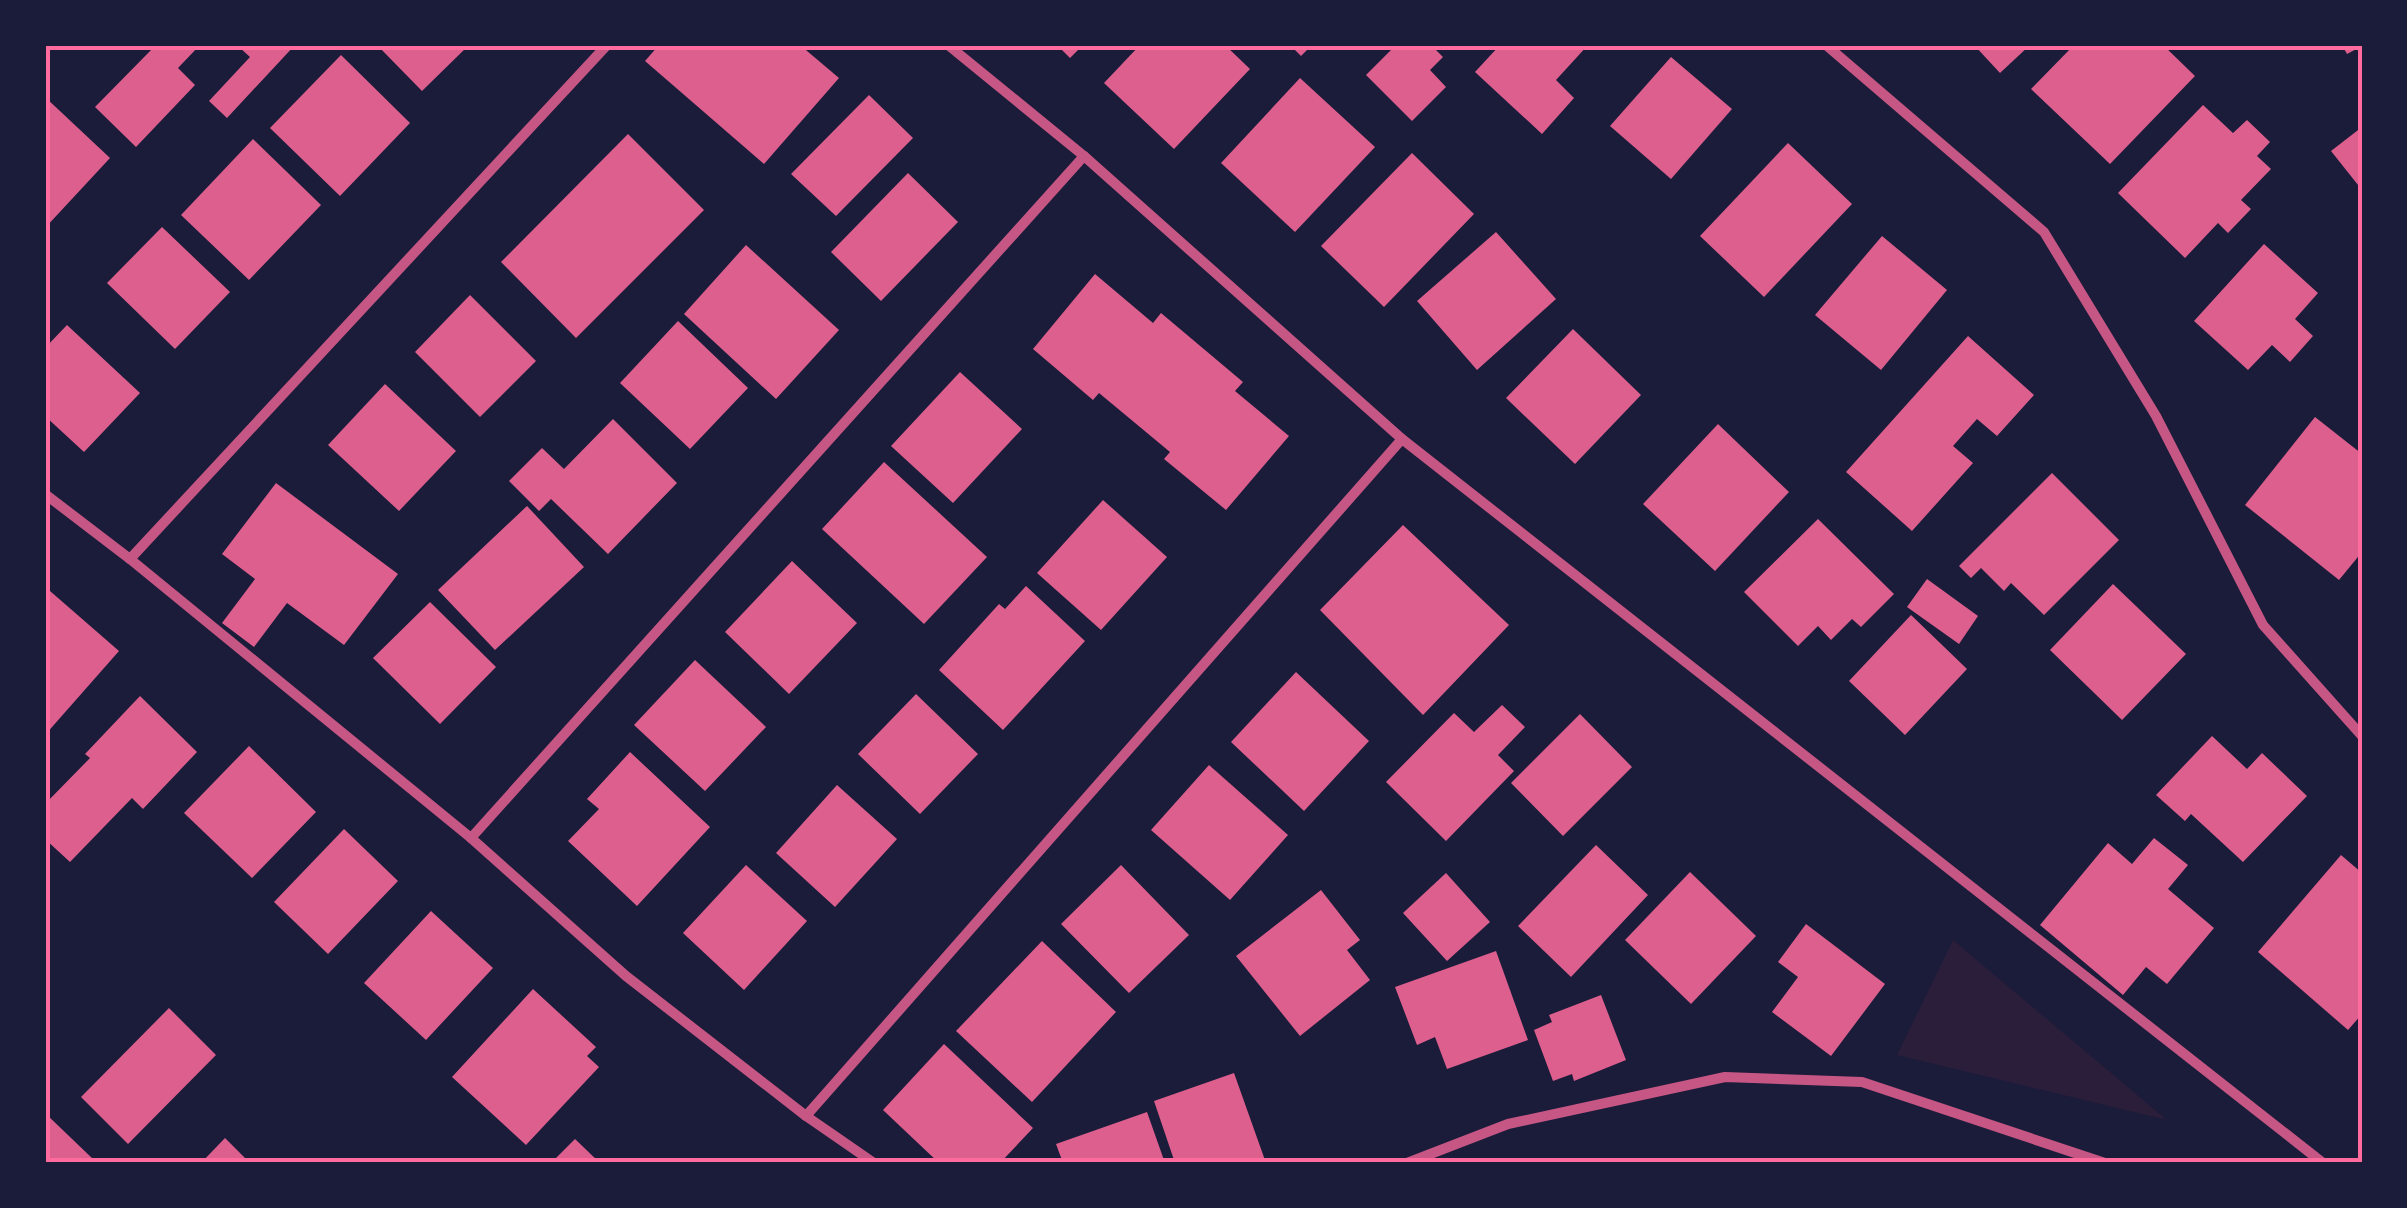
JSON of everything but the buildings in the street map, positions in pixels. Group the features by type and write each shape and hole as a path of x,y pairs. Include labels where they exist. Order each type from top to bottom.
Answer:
{"street":[{"path":"130,559 607,45"},
{"path":"948,45 1084,156 1402,439 2323,1163"},
{"path":"1826,45 2044,232 2156,416 2262,625 2362,736"},
{"path":"471,838 1084,156"},
{"path":"806,1116 1402,439"},
{"path":"45,494 471,838 626,976 806,1116 874,1163"},
{"path":"1408,1163 1508,1124 1725,1078 1862,1082 2105,1163"}],"shaded area":[{"path":"1953,940 2167,1120 1897,1055"}]}
